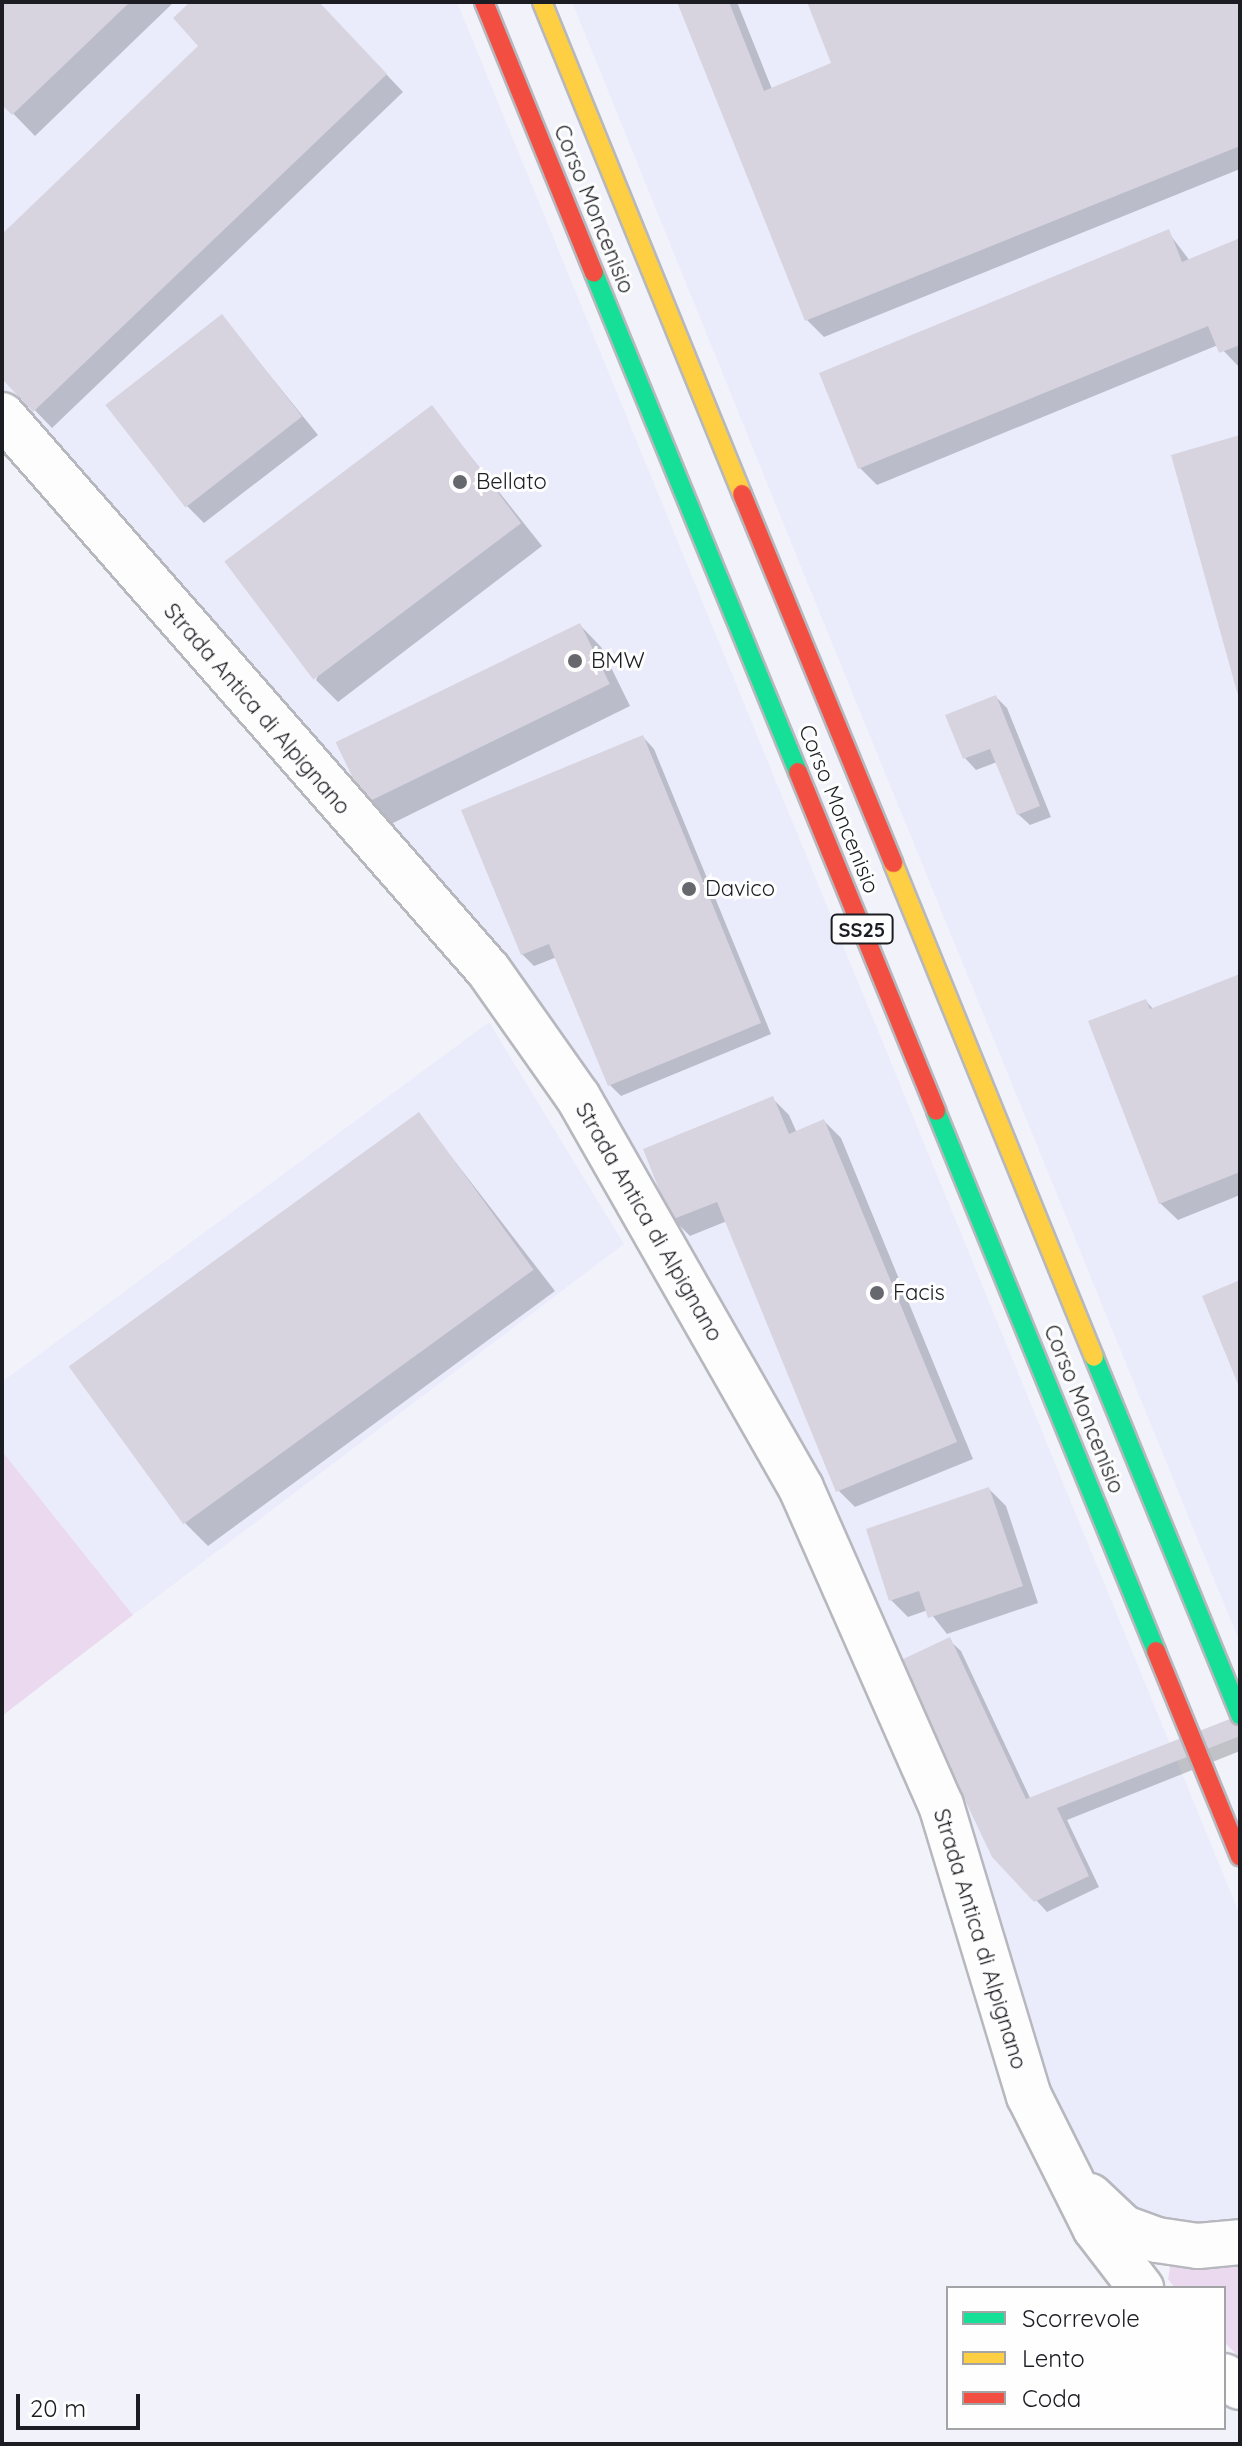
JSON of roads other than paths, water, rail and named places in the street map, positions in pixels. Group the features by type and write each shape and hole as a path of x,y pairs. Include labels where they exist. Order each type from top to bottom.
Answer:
{"main road":[{"name":"Corso Moncenisio","path":"484,2 1240,1857"},
{"name":"Corso Moncenisio","path":"542,2 1240,1715"}],"street":[{"name":"Strada Antica di Alpignano","path":"2,415 489,971 578,1097 822,1534 941,1805 1011,2049 1095,2228 1139,2286"},
{"name":"Strada Antica di Alpignano","path":"1066,2168 1101,2210 1124,2228 1198,2246 1240,2242"}],"place":[{"name":"Bellato","path":"460,482"},
{"name":"BMW","path":"575,661"},
{"name":"Davico","path":"689,889"},
{"name":"Facis","path":"877,1293"}]}
